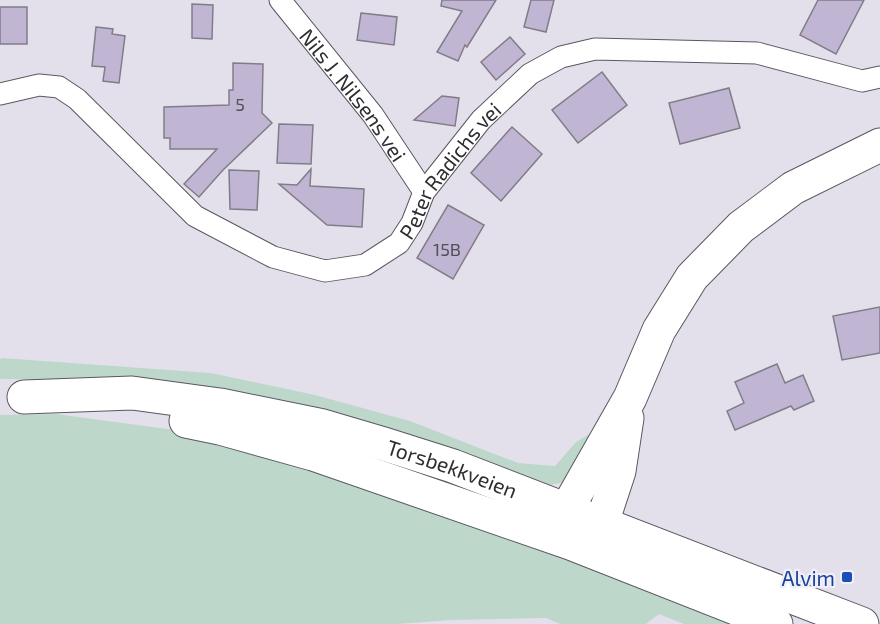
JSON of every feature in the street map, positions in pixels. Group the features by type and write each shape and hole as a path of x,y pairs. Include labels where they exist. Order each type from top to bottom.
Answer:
{"main road":[{"path":"570,543 572,500 630,398 659,330 692,277 741,228 793,188 880,145"},
{"name":"Torsbekkveien","path":"12,396 132,393 220,405 289,419 384,444 453,466 570,510 862,624"},
{"name":"Torsbekkveien","path":"12,396 138,412 220,428 313,454 570,543 776,624"},
{"path":"570,543 602,523 619,471 630,398"}],"street":[{"name":"Nils J. Nilsens vei","path":"280,0 373,115 424,192"},
{"name":"Peter Radichs vei","path":"0,94 39,85 58,87 77,99 195,216 273,257 325,271 365,265 399,243 412,223 424,192 481,120 530,74 561,57 596,49 757,53 862,81 880,77"}],"green space":[{"path":"0,359 211,373 315,395 410,421 518,463 555,466 576,442 591,433 595,435 566,482 544,486 65,380 0,379"},
{"path":"56,414 182,431 419,500 737,624 684,624 659,614 646,624 560,624 546,618 451,620 398,624 0,624 0,415"}],"building":[{"path":"442,0 496,0 467,47 465,45 458,61 437,52 462,11 441,6"},
{"path":"531,0 554,0 546,32 524,27"},
{"path":"818,0 864,0 836,54 800,35"},
{"path":"192,4 213,5 212,39 192,38"},
{"path":"0,7 27,7 27,44 0,44"},
{"path":"361,13 397,17 394,45 357,40"},
{"path":"96,27 113,29 112,34 125,36 119,83 103,81 105,67 92,66"},
{"path":"510,37 525,54 496,80 481,62"},
{"path":"233,63 263,64 262,113 272,123 223,170 199,197 184,184 217,149 170,149 170,138 164,138 164,107 229,105 229,90 233,90"},
{"path":"602,72 627,105 578,143 552,110"},
{"path":"729,88 740,128 680,144 669,103"},
{"path":"442,96 459,98 455,126 414,120"},
{"path":"279,124 313,125 311,164 277,163"},
{"path":"512,127 542,154 501,201 471,173"},
{"path":"311,169 310,186 364,189 362,227 327,225 279,184 297,185"},
{"path":"229,170 259,171 257,210 230,209"},
{"path":"448,205 484,225 453,279 417,258"},
{"path":"880,307 880,353 842,360 833,316"},
{"path":"777,364 785,383 803,375 814,401 794,410 791,406 735,430 727,411 744,403 735,382"}],"place":[{"name":"Alvim","path":"847,577"}]}
